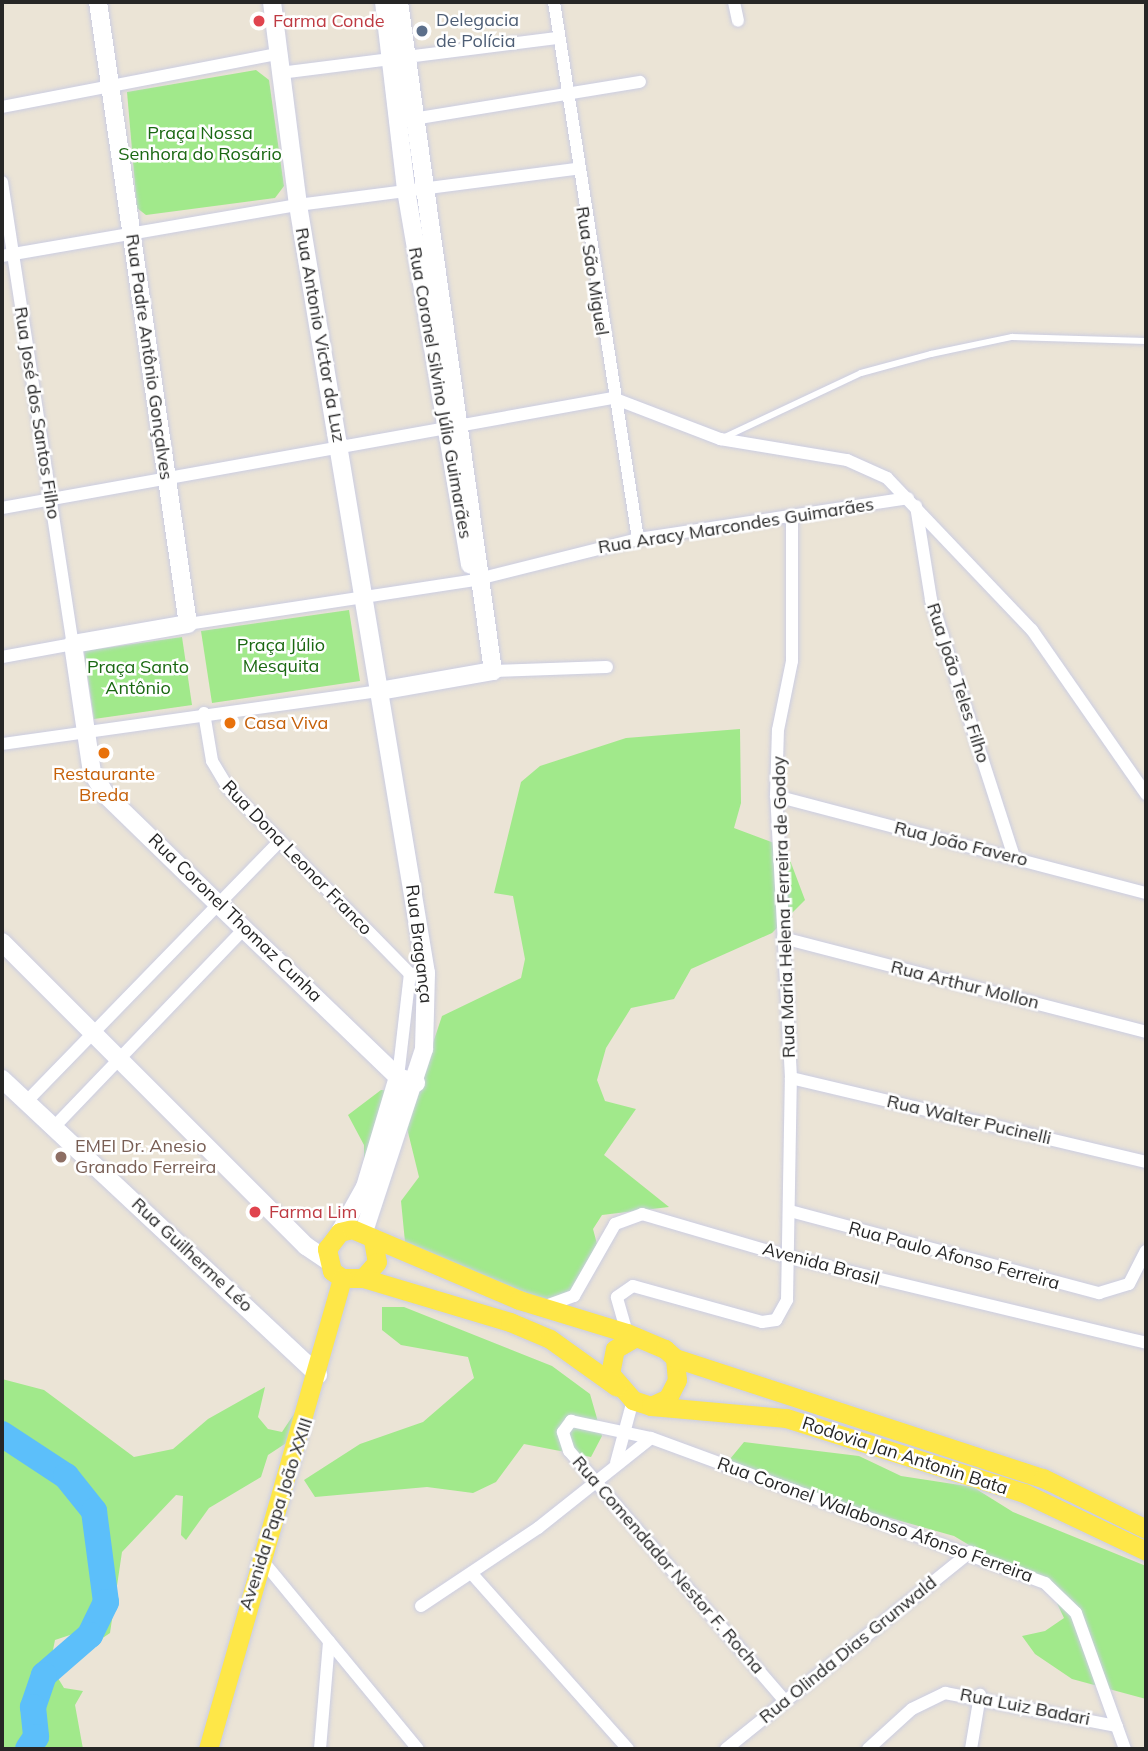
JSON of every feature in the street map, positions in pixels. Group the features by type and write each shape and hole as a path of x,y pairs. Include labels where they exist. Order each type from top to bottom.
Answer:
{"main road":[{"path":"368,1236 377,1262 363,1278 342,1278 327,1260 340,1233 368,1236 541,1307 632,1335 611,1355 634,1398 674,1390 675,1358"},
{"name":"Avenida Papa João XXIII","path":"208,1749 227,1664 318,1376 342,1278"},
{"name":"Rodovia Jan Antonin Bata","path":"363,1278 540,1335 634,1398 786,1418 1024,1493 1146,1551"},
{"name":"Rodovia Jan Antonin Bata","path":"632,1335 675,1358 1043,1478 1146,1529"}],"street":[{"name":"Rua Padre Antônio Gonçalves","path":"99,2 109,89 188,624"},
{"name":"Rua Antonio Victor da Luz","path":"272,2 298,205 366,597"},
{"path":"384,2 414,119 414,189"},
{"path":"399,2 398,63 414,189"},
{"name":"Rua São Miguel","path":"554,2 576,169 638,539"},
{"path":"734,2 738,21"},
{"path":"280,73 398,63 559,38"},
{"path":"2,107 109,89 278,54"},
{"path":"414,119 640,82"},
{"path":"7,255 298,205 576,169"},
{"name":"Rua José dos Santos Filho","path":"2,182 7,255 73,645"},
{"name":"Rua Coronel Silvino Júlio Guimarães","path":"414,189 493,671"},
{"path":"2,509 167,475 613,398 720,439 866,466 912,502 1032,630 1146,794"},
{"name":"Rua Aracy Marcondes Guimarães","path":"366,597 480,583 638,539 792,516 912,502"},
{"name":"Rua João Teles Filho","path":"912,502 931,600 1014,857"},
{"name":"Rua Maria Helena Ferreira de Godoy","path":"632,1335 617,1297 633,1286 762,1322 776,1320 787,1300 791,1078 776,796 778,730 792,661 792,516"},
{"path":"2,657 188,624 366,597 379,691"},
{"path":"73,645 84,732"},
{"path":"2,744 204,713 379,691 493,671 607,667"},
{"name":"Rua Bragança","path":"368,1236 416,1083 427,1018 418,974 379,691"},
{"name":"Rua Dona Leonor Franco","path":"204,713 217,774 279,842 418,974"},
{"name":"Rua Coronel Thomaz Cunha","path":"84,732 92,772 104,794 398,1077 416,1083"},
{"name":"Rua João Favero","path":"776,796 1146,893"},
{"path":"26,1102 279,842"},
{"path":"54,1127 122,1062 245,928"},
{"name":"Rua Arthur Mollon","path":"783,939 1146,1032"},
{"path":"2,942 306,1246 327,1260"},
{"name":"Rua Bragança","path":"340,1233 365,1187 398,1077 418,974"},
{"name":"Rua Walter Pucinelli","path":"791,1078 1146,1162"},
{"name":"Rua Guilherme Léo","path":"2,1079 318,1376"},
{"name":"Rua Paulo Afonso Ferreira","path":"790,1211 1070,1288 1119,1290 1146,1251"},
{"name":"Avenida Brasil","path":"541,1307 581,1290 605,1238 625,1216 676,1220 789,1257 1146,1343"},
{"path":"616,1463 634,1398"},
{"name":"Rua Coronel Walabonso Afonso Ferreira","path":"565,1425 578,1419 651,1438 970,1552 1064,1595 1094,1656 1125,1749"},
{"name":"Rua Comendador Nestor F. Rocha","path":"565,1425 565,1446 785,1701"},
{"path":"421,1606 473,1575 651,1438"},
{"name":"Rua Olinda Dias Grunwald","path":"726,1749 970,1552"},
{"path":"262,1560 418,1749"},
{"path":"473,1575 628,1749"},
{"path":"320,1749 329,1641"},
{"path":"971,1749 980,1695"},
{"name":"Rua Luiz Badari","path":"868,1749 929,1697 980,1695 1119,1730"},
{"path":"1116,1749 1119,1730"}],"lane":[{"path":"720,439 861,373 931,354 1012,337 1146,341"}],"green space":[{"name":"Praça Nossa Senhora do Rosário","path":"256,70 269,80 284,186 275,198 146,215 137,208 127,92"},
{"name":"Praça Júlio Mesquita","path":"349,610 360,681 212,703 201,631"},
{"name":"Praça Santo Antônio","path":"182,637 192,705 94,719 84,651"},
{"path":"740,729 741,803 734,828 785,847 805,900 772,933 691,969 674,999 631,1008 606,1048 597,1080 605,1101 636,1109 604,1155 669,1207 602,1215 593,1229 597,1244 569,1295 546,1302 405,1242 401,1201 419,1177 406,1124 364,1179 364,1145 348,1115 381,1090 417,1091 442,1016 521,978 525,959 513,896 494,893 521,782 540,766 626,738"},
{"path":"382,1307 404,1307 552,1366 590,1394 602,1436 591,1457 524,1444 496,1482 473,1493 427,1487 315,1497 304,1480 360,1444 423,1422 474,1378 468,1357 401,1345 382,1330"},
{"path":"2,1379 44,1390 134,1457 173,1449 208,1419 265,1387 258,1417 268,1429 282,1432 298,1408 300,1434 268,1455 261,1477 209,1508 186,1540 181,1535 183,1496 176,1495 122,1552 110,1633 79,1654 73,1634 55,1640 50,1665 64,1688 83,1691 75,1705 83,1749 2,1749"},
{"path":"744,1442 859,1456 901,1476 973,1487 1013,1512 1146,1566 1146,1699 1072,1679 1035,1654 1022,1636 1045,1631 1064,1618 1053,1595 954,1536 744,1477 730,1459"}],"waterway":[{"path":"2,1434 66,1476 94,1511 106,1602 90,1635 44,1675 33,1707 36,1737 28,1749"}],"place":[{"name":"Farma Conde","path":"259,21"},
{"name":"Delegacia de Polícia","path":"422,31"},
{"name":"Casa Viva","path":"230,723"},
{"name":"Restaurante Breda","path":"104,753"},
{"name":"EMEI Dr. Anesio Granado Ferreira","path":"61,1157"},
{"name":"Farma Lim","path":"255,1212"}]}
